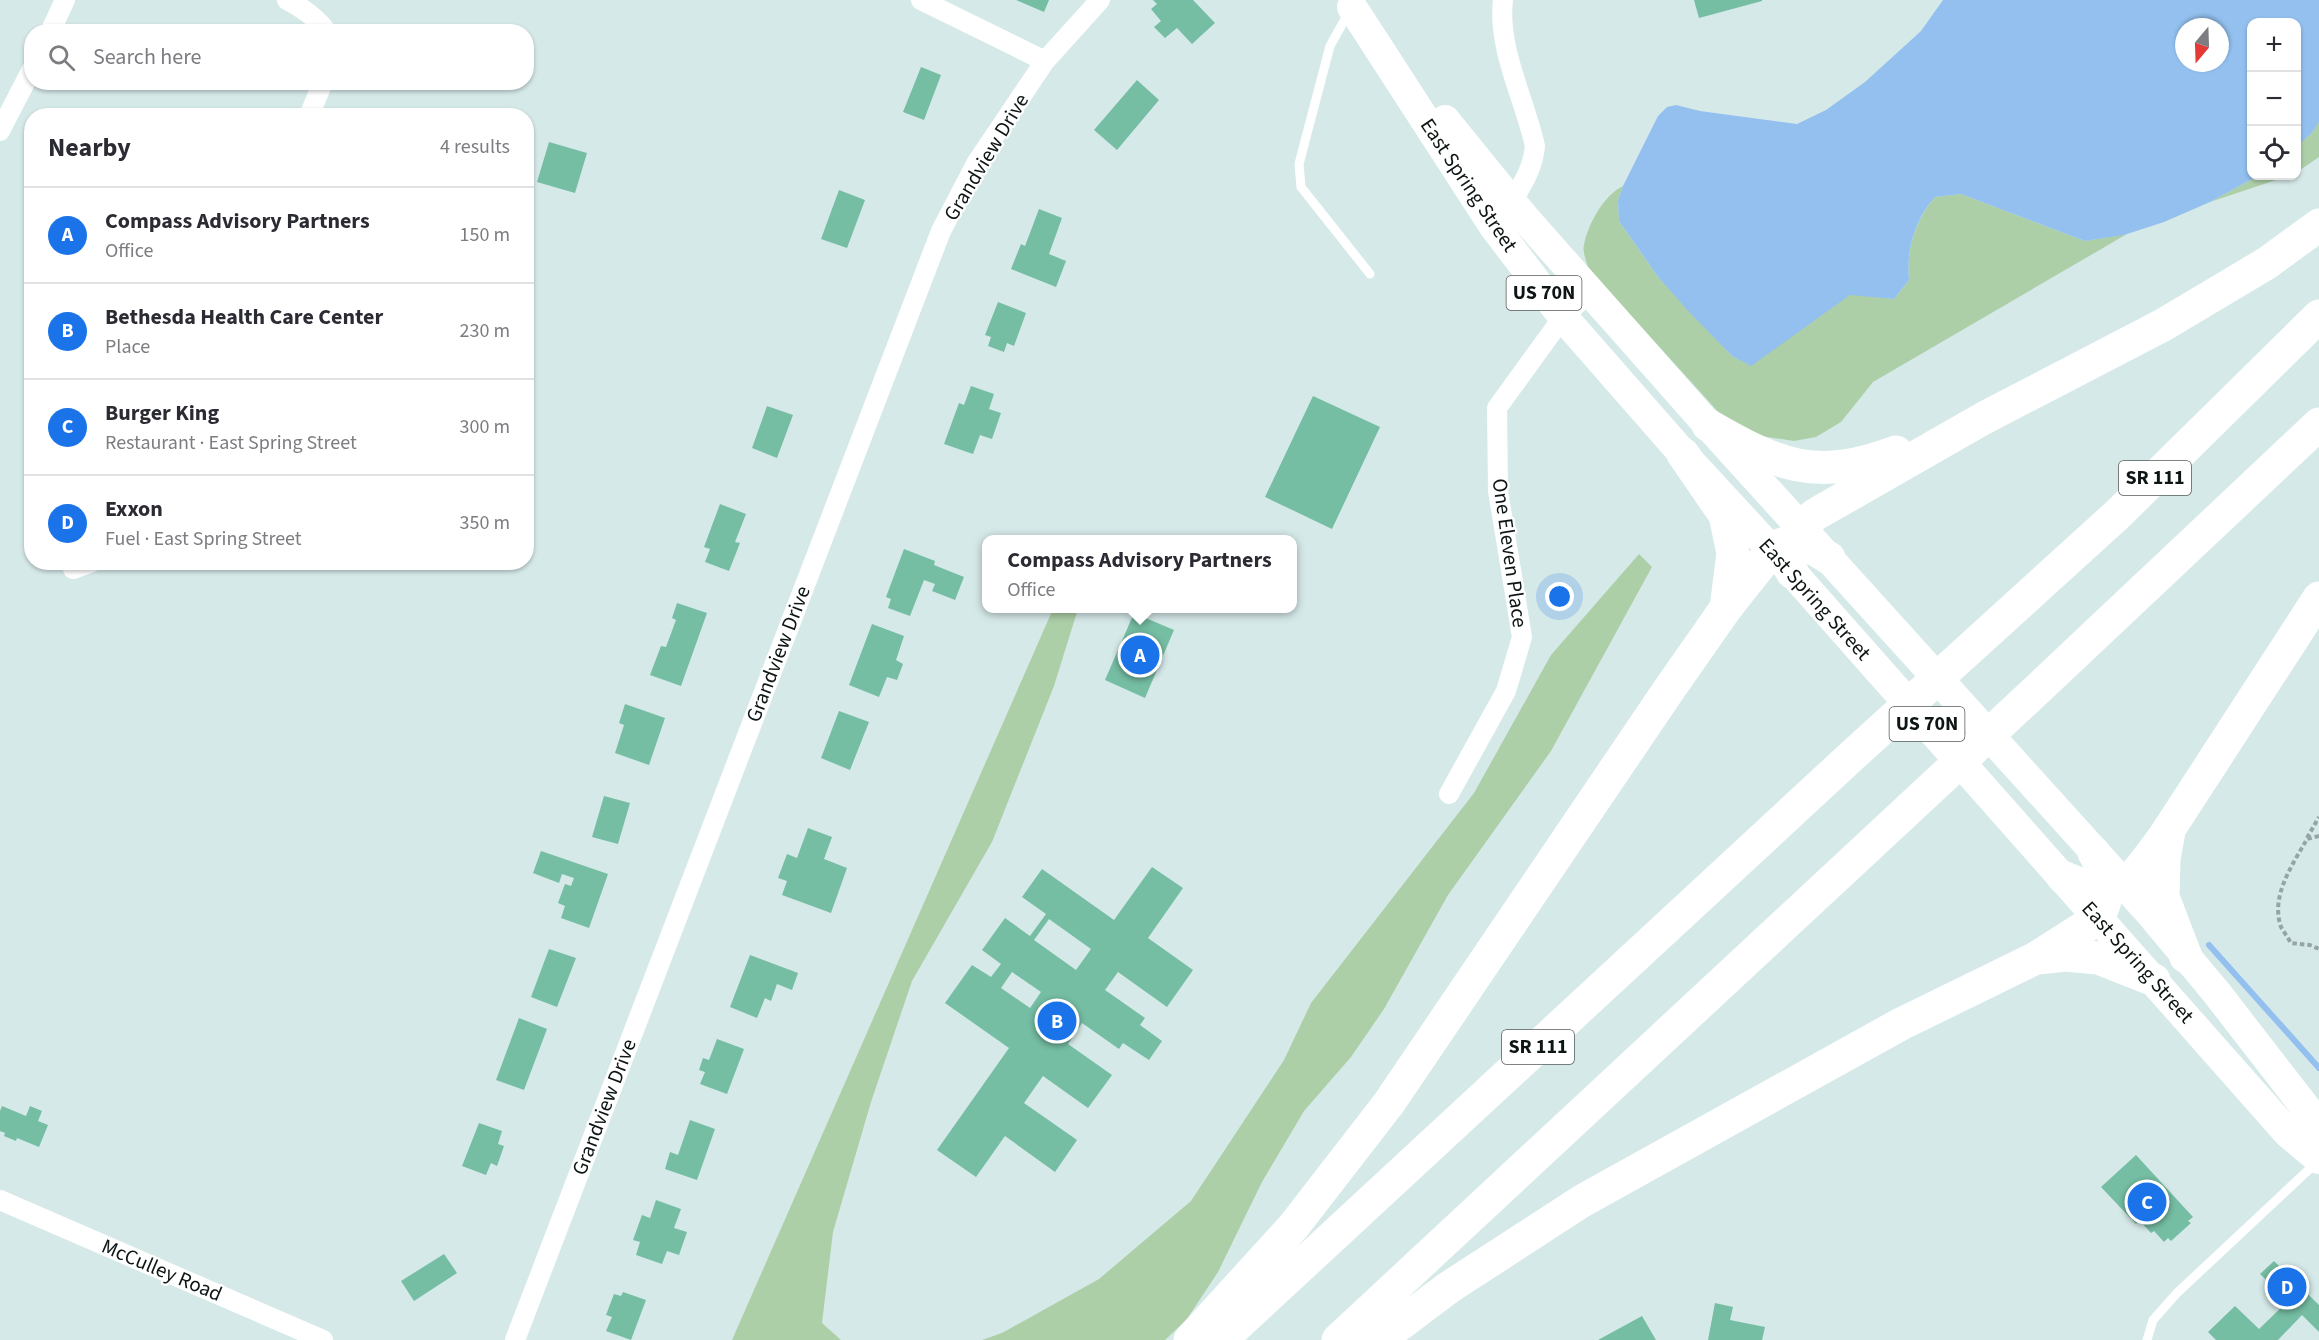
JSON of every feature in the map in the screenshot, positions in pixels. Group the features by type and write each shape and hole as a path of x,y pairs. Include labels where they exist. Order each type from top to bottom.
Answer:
{"highway":[{"path":"1190,1340 1293,1227 1389,1103 1726,608 1789,548 1816,513 1984,418 2163,325 2267,263 2319,225"},
{"name":"SR 111","path":"1221,1340 1854,753 2118,514 2319,316"},
{"path":"1708,425 1755,452 1811,468 1830,469 1872,461 1984,418"},
{"path":"1338,1340 1901,813 2040,687 2319,423"},
{"path":"1683,454 1725,515 1733,553 1726,608"},
{"path":"1789,548 1808,546 1829,558"},
{"path":"1379,1340 1448,1288 1582,1201 1901,1024 2036,958 2137,873 2169,829 2319,598"},
{"path":"2169,829 2164,859 2163,897 2186,957"},
{"path":"2094,853 2104,870 2109,897"},
{"path":"2063,877 2109,897"},
{"path":"2036,958 2066,955 2098,958 2154,980"}],"main road":[{"name":"East Spring Street","path":"1352,2 1512,201 1708,425 1789,548 2063,877"},
{"name":"East Spring Street","path":"1352,2 1495,228 1563,317 1683,454 1789,548"},
{"name":"East Spring Street","path":"1829,558 2094,853"},
{"name":"East Spring Street","path":"2109,897 2186,957 2319,1125"},
{"name":"East Spring Street","path":"2109,897 2154,980 2288,1133 2319,1160"}],"street":[{"path":"54,24 65,0"},
{"path":"287,0 302,7 319,24"},
{"path":"921,0 1045,61"},
{"name":"Grandview Drive","path":"515,1340 941,231 977,162 1045,61 1100,0"},
{"path":"1503,0 1502,19 1506,41 1534,146 1533,161 1528,175 1512,201"},
{"path":"0,131 24,84"},
{"path":"312,108 320,90"},
{"name":"One Eleven Place","path":"1449,794 1506,691 1522,637 1497,491 1497,408 1563,317 1590,292"},
{"name":"McCulley Road","path":"0,1200 323,1340"}],"lane":[{"path":"1352,2 1330,46 1299,164 1301,187 1370,274"},
{"path":"2147,1340 2153,1320 2177,1293 2319,1160"}],"path":[{"path":"2319,817 2317,824 2319,829"},
{"path":"2319,817 2289,870 2278,906 2281,927 2291,943 2310,945 2319,949"},
{"path":"2307,838 2319,836"}],"green space":[{"path":"2319,122 2319,157 2301,169 2301,142 2312,133"},
{"path":"2251,180 2276,180 2210,202"},
{"path":"1623,186 1618,200 1619,221 1658,277 1732,356 1751,365 1850,294 1894,299 1909,280 1909,257 1913,236 1922,216 1935,197 1961,194 2085,241 2127,234 1873,382 1841,422 1816,437 1794,441 1754,435 1721,415 1588,268 1584,248 1589,228 1603,203"},
{"path":"1639,554 1652,567 1551,751 1448,895 1384,1009 1351,1057 1304,1111 1262,1182 1218,1272 1187,1319 1165,1340 982,1340 1002,1333 1099,1279 1191,1201 1284,1060 1311,1003 1474,793 1551,655"},
{"path":"1051,613 1077,613 1054,686 992,842 912,981 871,1102 833,1232 822,1323 841,1340 732,1340"}],"water":[{"path":"1943,0 2319,0 2319,122 2312,133 2301,143 2301,18 2247,18 2247,180 2251,180 2210,202 2164,222 2124,235 2085,241 1961,194 1935,197 1922,215 1913,236 1908,268 1909,280 1894,299 1850,295 1751,366 1732,356 1658,277 1619,221 1618,200 1623,186 1658,116 1667,107 1676,105 1700,111 1797,124 1826,110 1865,82 1921,31"}],"building":[{"path":"1016,0 1049,0 1044,12"},
{"path":"1153,0 1193,0 1215,23 1192,44 1177,28 1165,38 1154,27 1161,21 1151,9 1157,4"},
{"path":"1694,0 1762,0 1762,1 1699,18"},
{"path":"921,67 941,75 924,120 903,112"},
{"path":"1137,80 1159,100 1117,150 1094,130"},
{"path":"549,142 587,153 575,193 537,182"},
{"path":"839,190 865,200 847,248 821,239"},
{"path":"1039,209 1062,218 1049,254 1066,261 1056,287 1011,269 1021,244 1025,246"},
{"path":"998,302 1026,313 1014,346 1007,343 1004,352 988,346 991,337 985,335"},
{"path":"971,386 994,394 989,409 1001,413 992,439 980,435 973,454 944,444 959,403 964,405"},
{"path":"1313,396 1380,427 1332,529 1265,497"},
{"path":"767,406 793,415 777,458 752,448"},
{"path":"720,504 746,514 735,542 740,543 729,571 705,562 710,549 704,547"},
{"path":"904,549 935,561 934,565 964,577 955,600 932,591 935,584 924,580 910,616 888,608 891,599 886,597"},
{"path":"677,603 707,613 681,686 650,675 661,646 666,647 676,620 672,618"},
{"path":"1134,613 1174,630 1145,698 1105,680"},
{"path":"872,624 904,636 896,660 903,664 897,680 887,677 879,697 849,685"},
{"path":"625,704 665,718 649,765 615,753 624,725 619,723"},
{"path":"839,711 869,722 850,770 821,758"},
{"path":"604,796 630,803 618,844 592,837"},
{"path":"808,828 832,837 824,859 847,868 831,913 782,895 787,881 778,878 787,854 797,858"},
{"path":"541,851 608,874 589,928 561,918 565,906 558,903 565,884 571,886 574,878 562,874 559,883 533,873"},
{"path":"1152,867 1183,888 1148,938 1193,970 1167,1007 1118,972 1105,990 1145,1018 1140,1025 1162,1041 1149,1060 1123,1043 1119,1049 1082,1023 1068,1044 1112,1075 1088,1108 1043,1076 1024,1103 1077,1140 1055,1172 1005,1136 976,1177 937,1150 1009,1048 945,1003 972,965 991,977 1001,964 982,950 1005,918 1030,936 1046,914 1022,897 1042,869 1114,920","holes":["1049,919 1091,949 1076,970 1034,940","1012,972 1041,992 1030,1008 1001,988"]},
{"path":"549,949 576,958 557,1007 531,997"},
{"path":"750,955 798,973 792,990 777,984 771,1001 765,998 757,1018 730,1007"},
{"path":"519,1018 547,1029 524,1090 496,1080"},
{"path":"717,1039 744,1049 727,1094 700,1084 705,1072 699,1070 703,1058 709,1060"},
{"path":"2,1106 26,1116 30,1106 42,1111 38,1121 48,1125 39,1147 17,1138 16,1141 4,1136 5,1133 0,1131"},
{"path":"690,1120 715,1129 697,1180 665,1169 670,1152 678,1155"},
{"path":"479,1123 502,1131 498,1144 504,1146 497,1166 491,1163 486,1175 462,1166"},
{"path":"2136,1155 2193,1217 2188,1221 2191,1223 2171,1241 2168,1238 2164,1242 2154,1231 2151,1233 2139,1220 2136,1224 2101,1187"},
{"path":"656,1200 681,1209 674,1228 687,1232 679,1255 667,1251 662,1264 636,1255 640,1242 633,1240 642,1215 650,1218"},
{"path":"444,1254 457,1273 414,1301 401,1281"},
{"path":"2274,1261 2319,1305 2319,1332 2302,1315 2278,1340 2216,1340 2208,1332 2235,1306 2259,1329 2288,1301 2260,1274"},
{"path":"623,1292 646,1300 631,1340 606,1331 612,1317 606,1315 614,1294 621,1296"},
{"path":"1715,1303 1733,1307 1730,1320 1765,1327 1762,1340 1708,1340"},
{"path":"1642,1316 1656,1340 1598,1340"}],"waterway":[{"path":"2209,945 2319,1068"}],"place":[{"name":"Compass Advisory Partners","path":"1140,655"},
{"name":"Bethesda Health Care Center","path":"1057,1021"},
{"name":"Burger King","path":"2147,1202"},
{"name":"Exxon","path":"2287,1287"}]}
